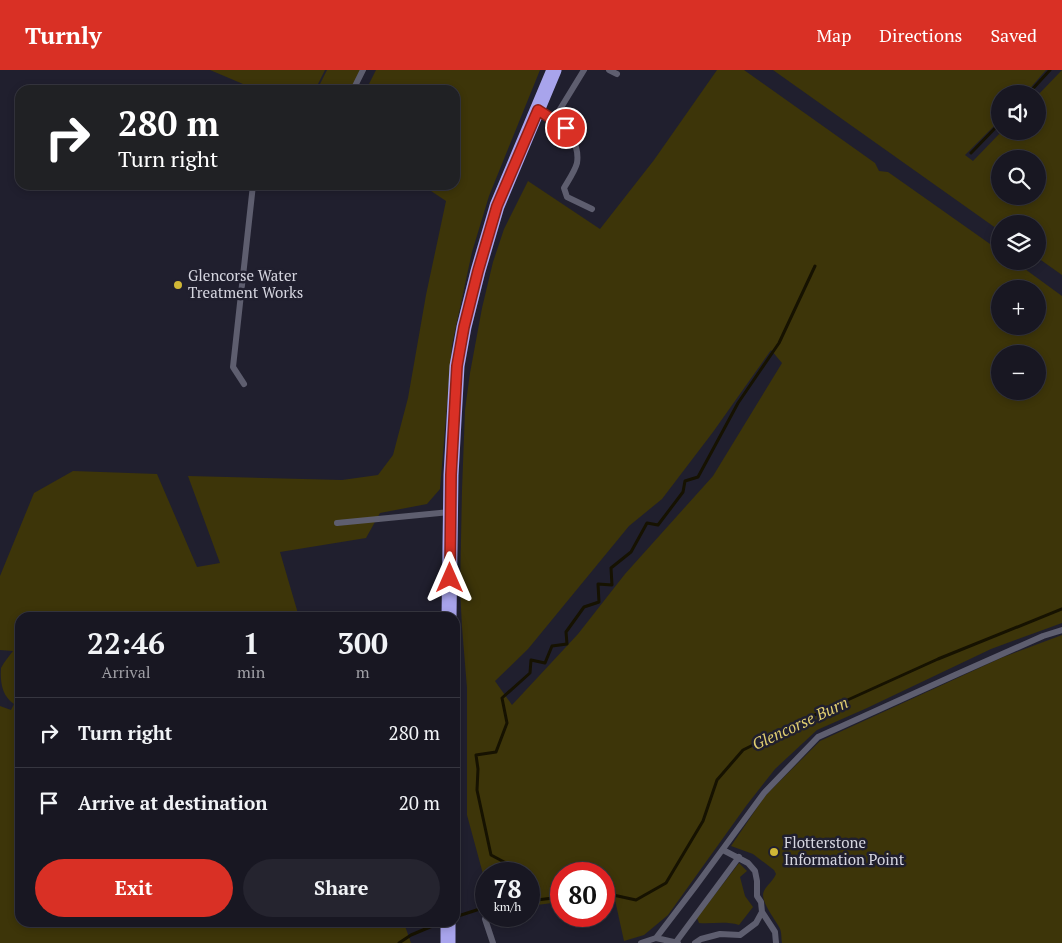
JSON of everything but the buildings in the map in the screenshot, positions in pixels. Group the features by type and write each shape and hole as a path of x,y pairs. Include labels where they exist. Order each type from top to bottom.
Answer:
{"highway":[{"path":"449,612 457,366 464,327 497,206 554,70"},
{"path":"448,927 448,943"}],"lane":[{"path":"356,85 363,70"},
{"path":"554,119 584,70"},
{"path":"609,70 617,74"},
{"path":"538,110 566,128 573,141 577,153 576,165 564,188 567,197 592,209"},
{"path":"244,384 233,367 252,190"},
{"path":"337,523 451,512"},
{"path":"656,938 764,793 818,737 955,674 1043,636 1062,630"},
{"path":"723,850 739,857 756,871 757,896 761,902 762,912 774,932 776,943"},
{"path":"642,943 656,938 677,942 739,857"},
{"path":"695,943 701,939 720,934 740,934 756,923 762,912"},
{"path":"488,927 493,943"}],"shaded area":[{"path":"210,70 325,70 318,85 245,85"},
{"path":"327,70 361,70 353,85 320,85"},
{"path":"376,70 540,70 489,196 472,252 452,345 440,489 427,504 380,513 366,538 280,552 298,612 15,612 15,927 405,927 411,943 0,943 0,706 11,710 14,704 4,693 1,678 1,668 13,651 0,650 0,576 34,493 73,471 157,474 197,567 220,563 188,476 342,480 378,475 393,455 408,398 426,295 446,201 430,190 460,190 460,85 368,85"},
{"path":"717,70 744,70 875,163 879,171 888,172 991,245 991,270 1026,270 1040,280 991,280 991,335 1046,335 1046,284 1062,296 1062,623 991,649 817,730 775,769 746,806 668,915 644,935 624,941 615,900 615,862 550,862 550,903 540,905 540,862 480,862 467,815 467,688 460,589 462,490 465,410 482,308 493,262 504,229 528,181 600,229 654,160","holes":["771,350 782,363 713,476 625,574 578,634 512,705 495,681 528,649 629,526 662,499 713,432"]},
{"path":"773,70 1046,70 1033,85 991,85 991,129 965,155 973,161 993,140 1046,140 1046,87 1062,70 1062,275 1046,264 1046,215 991,215 991,225"},
{"path":"1062,635 1062,943 782,943 780,929 765,904 763,895 776,874 774,870 753,854 731,846 765,796 820,741 1001,658"},
{"path":"739,863 747,871 740,877 745,896 753,907 739,925 699,923 697,918"}],"waterway":[{"path":"1036,85 1050,70"},
{"path":"971,153 991,132"},
{"path":"504,862 491,855 477,790 478,769 476,755 496,752 507,723 502,698 530,673 531,660 545,663 552,646 567,644 566,632 584,607 599,602 598,584 612,585 611,568 631,552 647,523 658,525 683,492 685,481 698,477 738,403 779,343 815,266"},
{"name":"Glencorse Burn","path":"615,895 636,900 666,883 703,821 717,780 743,750 810,717 938,659 1062,609"},
{"name":"Glencorse Burn","path":"540,900 550,898"},
{"name":"Glencorse Burn","path":"460,915 475,911"},
{"name":"Glencorse Burn","path":"399,943 411,935 430,927"}],"place":[{"name":"Glencorse Water Treatment Works","path":"178,285"},
{"name":"Flotterstone Information Point","path":"774,852"}],"route":[{"path":"450,578 451,475 457,366 464,327 478,271 497,206 538,110 566,128"}]}
